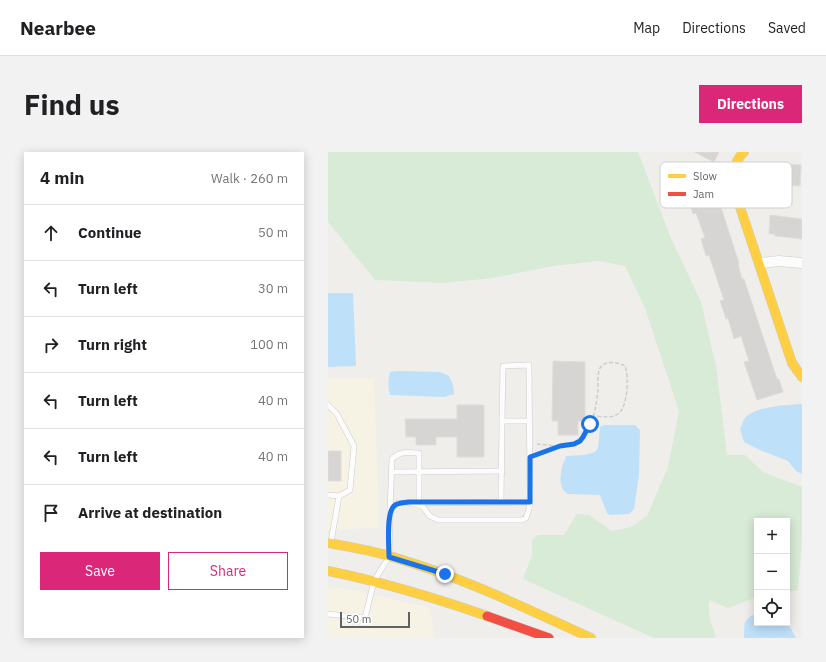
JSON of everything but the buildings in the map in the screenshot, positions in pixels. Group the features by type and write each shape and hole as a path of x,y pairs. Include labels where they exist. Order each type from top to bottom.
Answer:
{"main road":[{"path":"737,162 744,152"},
{"path":"741,208 792,362 802,377"},
{"path":"329,543 389,557 470,584 591,638"},
{"path":"328,571 374,581 440,600 548,638"}],"street":[{"path":"760,263 779,261 802,263"}],"lane":[{"path":"409,502 422,506 430,516 438,520 522,520 526,518 530,502 529,365 503,366 501,502"},
{"path":"328,405 337,414 354,446 350,490 339,496 328,495"},
{"path":"502,421 529,421"},
{"path":"328,614 366,618 374,581 389,557 392,459 397,454 407,452 419,453 419,502"},
{"path":"391,472 502,471"},
{"path":"329,543 339,496"},
{"path":"390,512 398,503 409,502 530,502"}],"path":[{"path":"529,443 560,446 569,445 580,441 587,431 592,416 598,390 600,369 603,365 614,362 625,366 628,373 627,387 622,409 618,414 613,416 592,416"},
{"path":"530,457 560,446"}],"shaded area":[{"path":"374,378 379,527 334,530 328,529 328,379"},
{"path":"328,587 349,589 430,608 434,638 328,638"}],"green space":[{"path":"328,152 638,152 670,236 701,302 716,366 727,455 745,455 763,472 802,487 802,538 798,590 790,591 790,518 754,518 754,598 728,608 709,600 709,616 716,638 654,638 523,579 532,555 532,540 538,535 564,535 577,514 589,515 612,531 631,527 647,516 668,467 679,411 645,308 625,266 599,261 553,266 493,278 444,283 375,280 328,222"}],"water":[{"path":"328,293 353,293 356,366 328,367"},
{"path":"390,372 440,372 449,376 453,385 454,394 444,397 390,395 388,384"},
{"path":"802,404 802,474 796,471 788,461 744,442 740,429 745,418 756,411 772,407"},
{"path":"604,425 635,425 640,430 639,475 634,509 629,514 610,515 607,513 600,495 568,494 561,485 561,472 566,456 584,455 595,452 598,448 600,427"},
{"path":"754,615 754,626 790,626 796,638 744,638 745,622"}],"traffic: slow":[{"path":"737,162 744,152"},
{"path":"740,208 792,363 802,377"},
{"path":"328,543 362,549 388,556 471,584 591,638"},
{"path":"328,571 408,591 487,616"}],"traffic: jam":[{"path":"487,616 549,638"}],"route":[{"path":"445,574 389,557 389,524 390,512 393,507 398,503 409,502 530,502 530,457 560,446 574,444 580,441 590,424"}]}
